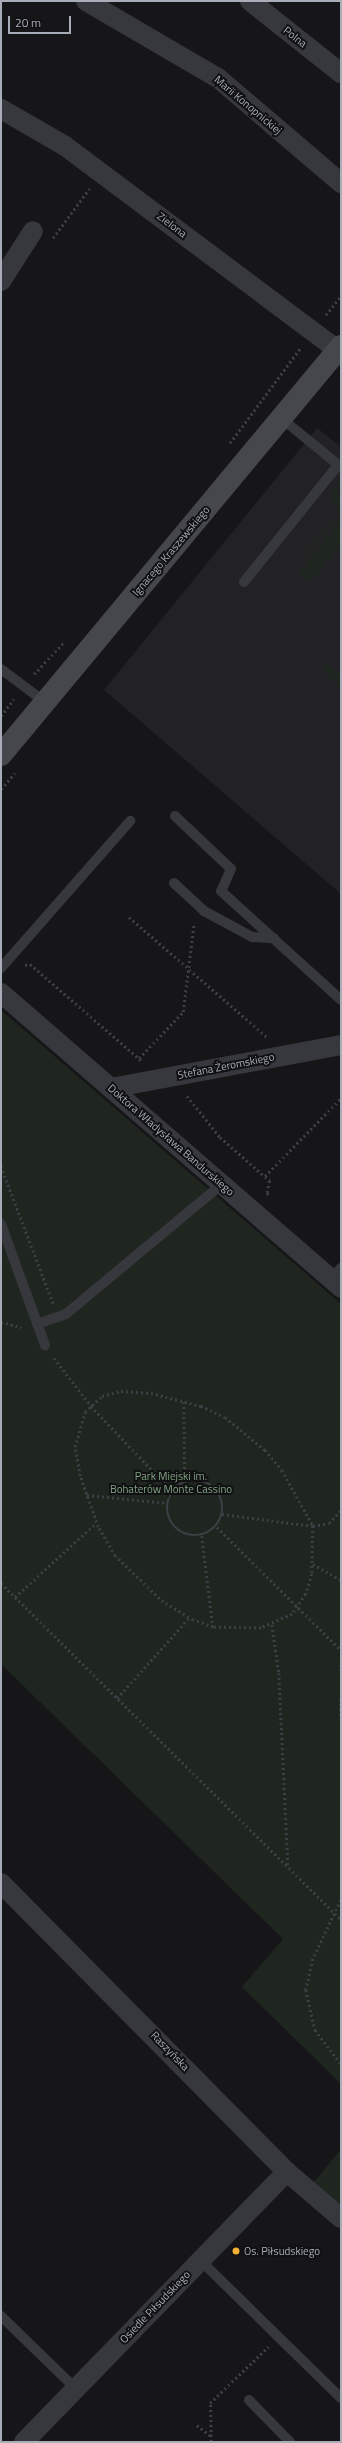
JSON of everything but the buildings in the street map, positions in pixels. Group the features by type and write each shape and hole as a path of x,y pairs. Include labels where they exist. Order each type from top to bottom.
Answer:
{"street":[{"name":"Marii Konopnickiej","path":"86,1 218,78 341,183"},
{"name":"Polna","path":"250,1 341,72"},
{"name":"Zielona","path":"1,109 65,146 339,348"},
{"path":"1,281 33,231"},
{"name":"Ignacego Kraszewskiego","path":"1,755 339,348"},
{"name":"Doktora Władysława Bandurskiego","path":"1,993 222,1184 338,1278"},
{"name":"Stefana Żeromskiego","path":"111,1088 341,1045"},
{"name":"Raszyńska","path":"1,1883 287,2172 341,2218"},
{"name":"Osiedle Piłsudskiego","path":"24,2442 287,2172"}],"lane":[{"path":"244,582 340,466 281,418"},
{"path":"1,669 45,702"},
{"path":"175,816 231,869 221,891 341,1000"},
{"path":"1,968 130,821"},
{"path":"174,883 196,905 252,937 274,938"},
{"path":"38,1324 58,1317 222,1184"},
{"path":"1,1224 45,1345"},
{"path":"200,2260 341,2398"},
{"path":"1,2316 76,2389"},
{"path":"250,2400 290,2442"}],"path":[{"path":"33,231 54,238 101,172"},
{"path":"228,446 341,296"},
{"path":"1,716 24,686 67,640"},
{"path":"139,1058 183,1012 196,905"},
{"path":"129,917 271,1040"},
{"path":"265,1176 341,1098"},
{"path":"1,1166 58,1317"},
{"path":"121,1391 151,1393 184,1402 225,1417 265,1450 282,1470 313,1526 313,1564 306,1594 298,1608 272,1625 251,1629 213,1627 189,1618 136,1578 115,1556 96,1523 87,1495 75,1447 77,1431 85,1412 102,1396 121,1391"},
{"path":"184,1402 185,1482"},
{"path":"91,1406 173,1492"},
{"path":"194,1480 213,1486 222,1501 222,1514 217,1527 202,1536 193,1537 176,1530 167,1513 167,1504 173,1492 185,1482 194,1480"},
{"path":"87,1495 167,1504"},
{"path":"222,1514 313,1526 329,1523 341,1510"},
{"path":"15,1597 96,1523"},
{"path":"217,1527 341,1650"},
{"path":"202,1536 213,1627"},
{"path":"313,1564 341,1580"},
{"path":"1,1583 341,1920"},
{"path":"118,1698 189,1618"},
{"path":"272,1625 279,1673 288,1867"},
{"path":"341,1665 341,1671"},
{"path":"341,1699 341,1718"},
{"path":"341,1900 334,1913 309,1974 307,2004 318,2036 341,2064"},
{"path":"210,2442 210,2403 278,2338"},
{"path":"197,2425 211,2436"}],"shaded area":[{"path":"317,428 341,447 341,894 104,690"}],"green space":[{"path":"341,483 337,492 341,500 340,513 336,511 339,507 330,496"},
{"path":"333,518 335,519 294,567"},
{"path":"341,520 341,543 311,581 300,572"},
{"path":"328,664 341,677 341,686 322,670"},
{"name":"Park Miejski im. Bohaterów Monte Cassino","path":"1,1010 341,1304 341,2084 242,1987 283,1939 1,1664"},
{"path":"341,2149 341,2207 314,2182"}],"place":[{"name":"Os. Piłsudskiego","path":"236,2251"}]}
